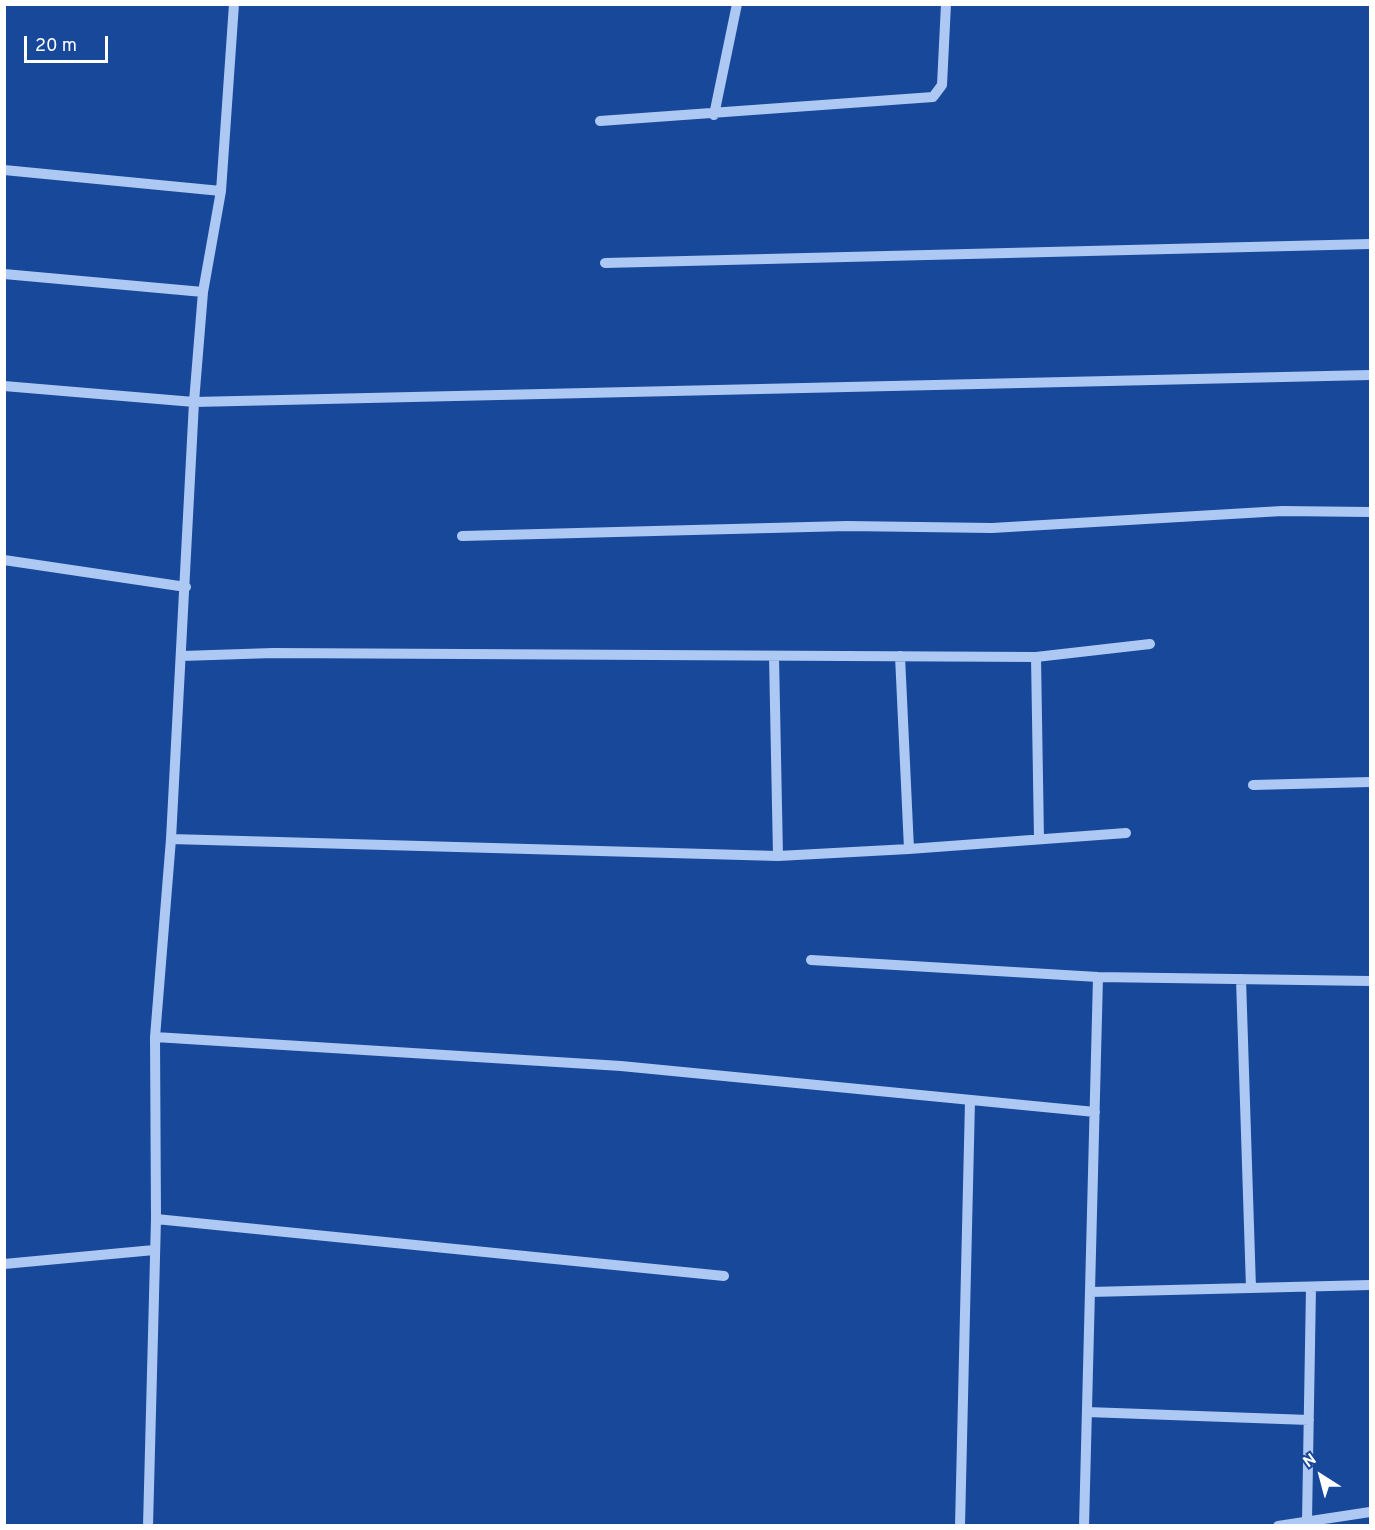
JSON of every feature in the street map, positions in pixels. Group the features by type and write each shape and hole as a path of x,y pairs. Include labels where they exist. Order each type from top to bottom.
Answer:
{"street":[{"path":"148,1526 156,1219 155,1036 171,839 194,402 203,292 221,191 234,4"},
{"path":"714,115 737,4"},
{"path":"600,121 714,115 933,97 942,86 946,4"},
{"path":"4,170 221,191"},
{"path":"605,263 1371,244"},
{"path":"4,274 203,292"},
{"path":"4,386 194,402 1371,375"},
{"path":"462,536 847,526 992,528 1282,511 1371,512"},
{"path":"4,560 186,587"},
{"path":"182,656 273,653 1036,657 1150,644"},
{"path":"774,656 778,856"},
{"path":"900,657 909,849"},
{"path":"1036,657 1039,839"},
{"path":"1253,785 1371,782"},
{"path":"171,839 778,856 909,849 1126,832"},
{"path":"811,960 1098,977 1371,981"},
{"path":"1084,1526 1098,977"},
{"path":"1241,979 1251,1288"},
{"path":"155,1036 621,1066 1095,1112"},
{"path":"960,1526 970,1101"},
{"path":"156,1219 724,1276"},
{"path":"4,1264 154,1250"},
{"path":"1090,1292 1371,1286"},
{"path":"1307,1521 1311,1287"},
{"path":"1087,1412 1309,1420"},
{"path":"1278,1526 1371,1512"}]}
